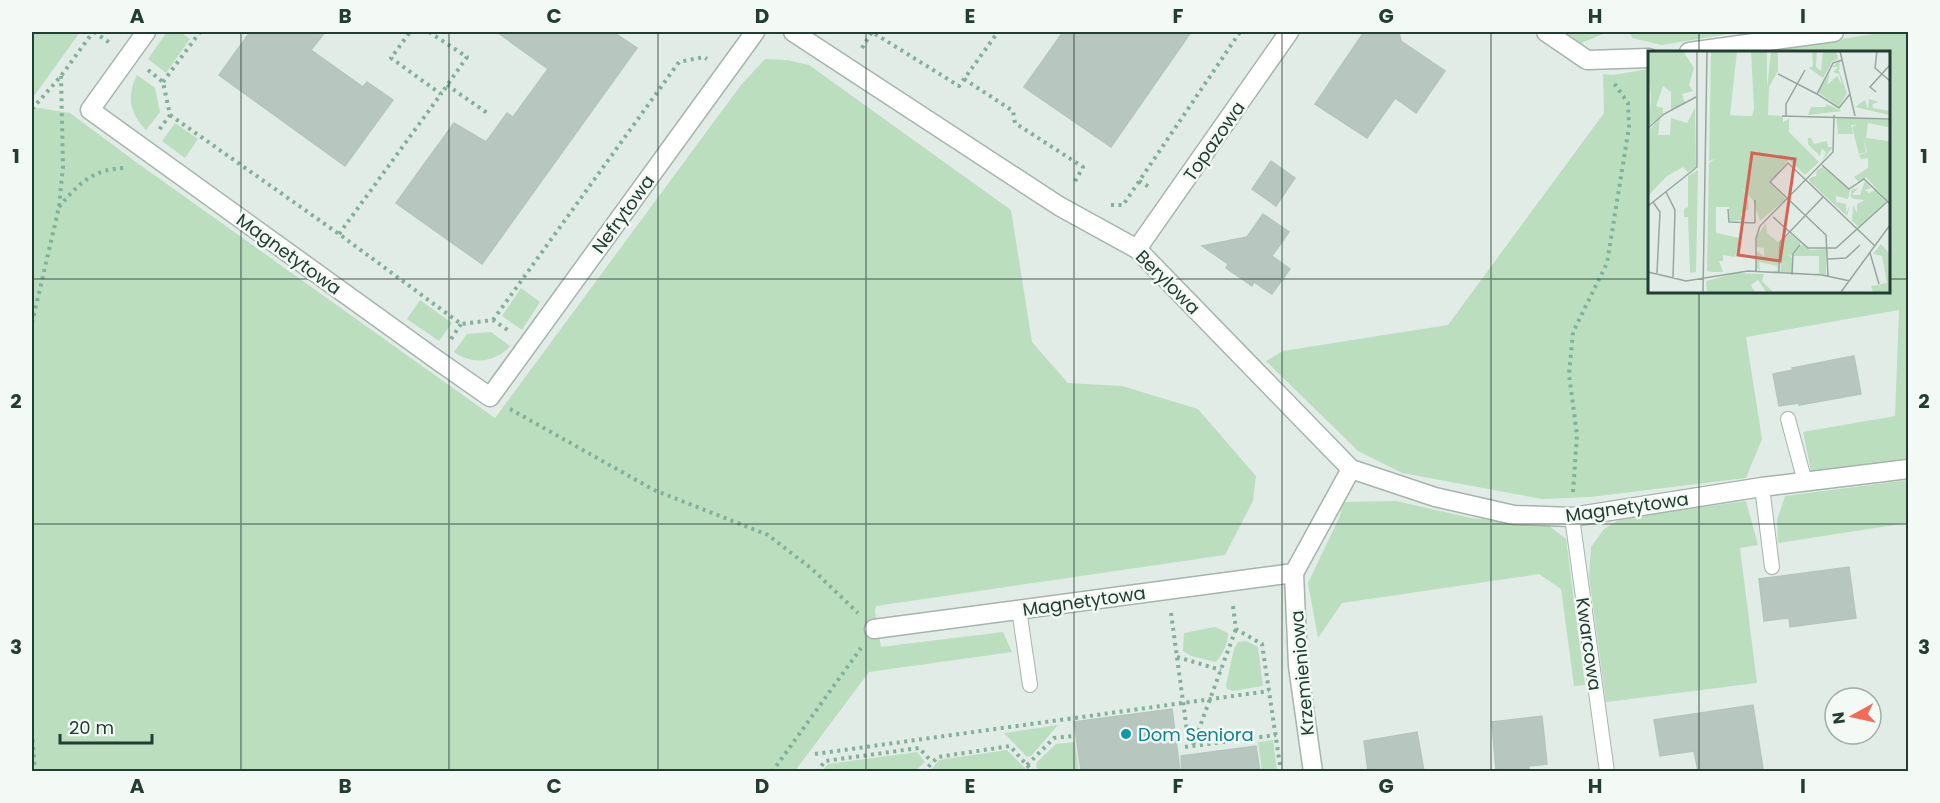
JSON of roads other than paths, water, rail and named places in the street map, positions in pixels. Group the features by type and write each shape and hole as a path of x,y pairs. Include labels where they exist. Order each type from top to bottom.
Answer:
{"street":[{"name":"Magnetytowa","path":"146,32 90,110 490,397"},
{"name":"Nefrytowa","path":"490,397 755,32"},
{"name":"Berylowa","path":"793,32 1059,206 1137,249 1351,469"},
{"name":"Topazowa","path":"1137,249 1289,32"},
{"path":"1546,32 1587,60 1648,58"},
{"path":"1696,51 1834,32"},
{"name":"Magnetytowa","path":"1351,469 1435,497 1514,515 1572,517 1762,487 1908,469"},
{"path":"1294,573 1351,469"},
{"name":"Magnetytowa","path":"874,629 1294,573"},
{"name":"Krzemieniowa","path":"1294,573 1298,666 1312,771"}],"lane":[{"path":"1788,419 1805,482"},
{"path":"1762,487 1772,567"},
{"name":"Kwarcowa","path":"1572,517 1607,771"},
{"path":"1019,609 1029,685"}],"place":[{"name":"Dom Seniora","path":"1126,734"}]}
